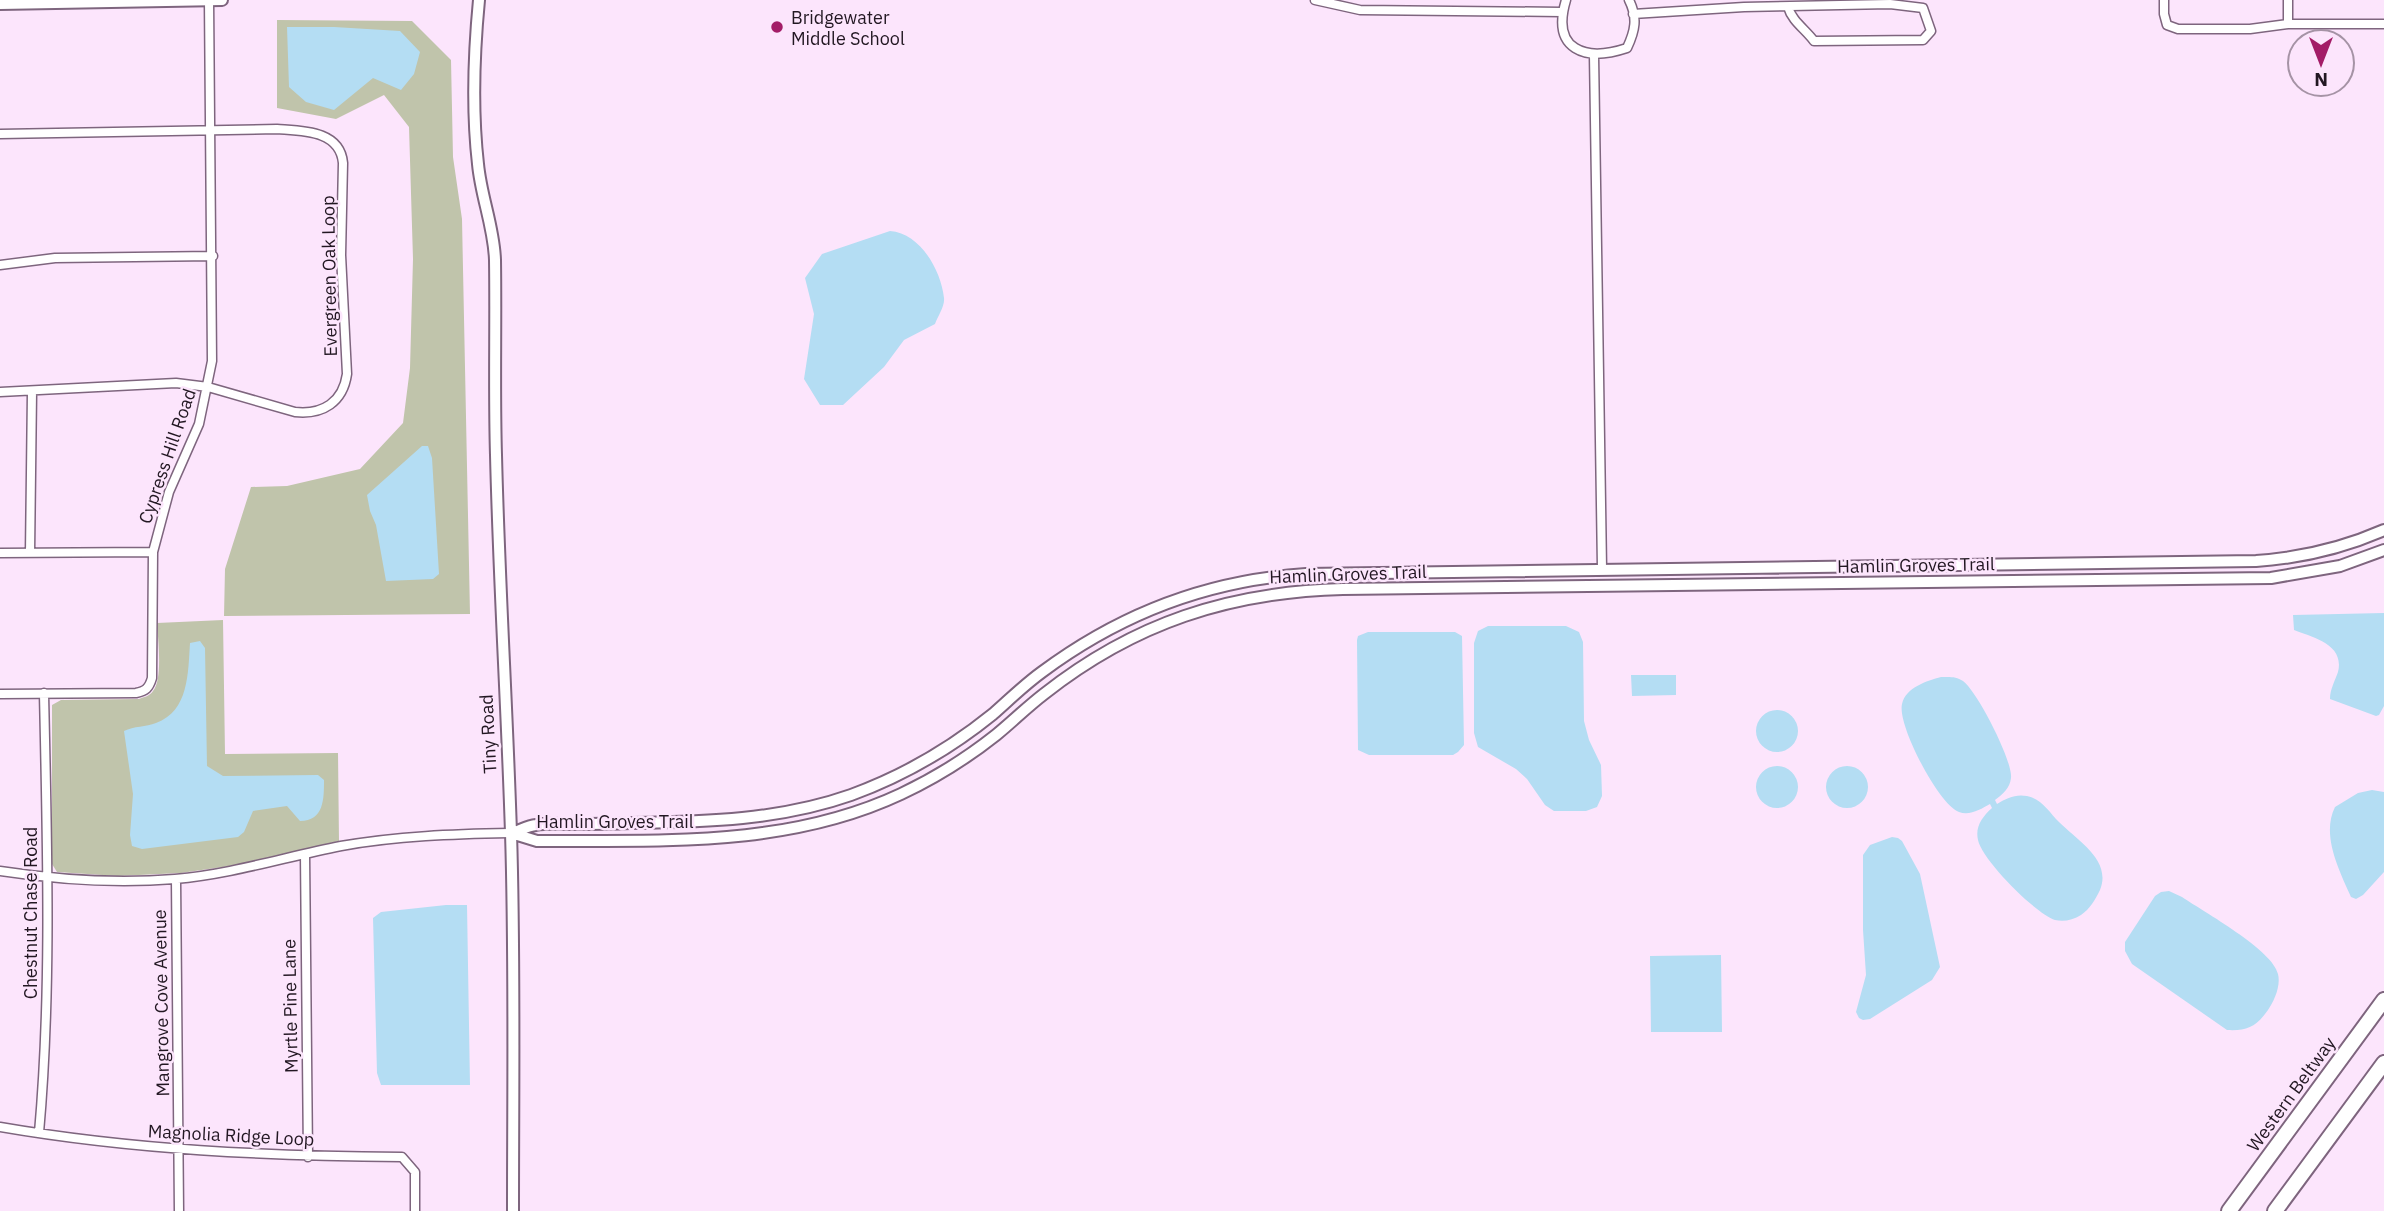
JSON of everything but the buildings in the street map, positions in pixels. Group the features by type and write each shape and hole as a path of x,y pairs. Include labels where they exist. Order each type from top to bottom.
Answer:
{"highway":[{"name":"Western Beltway","path":"2229,1211 2384,1000"},
{"path":"2275,1211 2384,1063"}],"street":[{"name":"Cypress Hill Road","path":"0,694 136,693 144,692 150,686 153,552 169,492 199,425 208,387 213,341 209,0"},
{"path":"0,4 222,0"},
{"name":"Tiny Road","path":"479,0 475,59 478,166 491,222 495,256 500,600 511,833 513,1211"},
{"path":"1315,0 1360,10 1562,12"},
{"path":"1566,0 1562,12 1565,37 1576,50 1594,55 1627,48 1636,30 1629,0"},
{"path":"2164,0 2167,25 2178,29 2250,29 2288,24 2384,24"},
{"path":"2288,0 2288,24"},
{"path":"1633,14 1744,7 1788,6 1891,4 1923,8 1931,31 1923,40 1814,41 1804,28 1791,18 1788,6"},
{"path":"1594,55 1602,586"},
{"name":"Evergreen Oak Loop","path":"0,134 211,130 298,131 324,136 337,146 343,163 341,256 347,374 341,394 326,409 315,413 295,412 208,387 176,383 0,392"},
{"path":"0,265 55,258 212,256"},
{"path":"30,553 32,391"},
{"name":"Hamlin Groves Trail","path":"511,833 536,825 753,818 851,795 898,775 939,752 977,726 1049,667 1127,619 1167,602 1259,578 1306,573 2256,561 2291,558 2337,548 2384,530"},
{"name":"Hamlin Groves Trail","path":"511,833 537,841 720,839 784,831 851,814 902,794 969,756 1062,680 1096,656 1132,637 1175,618 1223,603 1273,593 1307,590 2292,576 2340,566 2384,551"},
{"path":"0,553 153,552"},
{"path":"2157,562 2158,580"},
{"path":"1306,573 1307,590"},
{"name":"Chestnut Chase Road","path":"39,1133 45,1035 47,878 44,693"},
{"path":"0,871 47,878 124,882 176,879 229,872 342,846 390,839 511,833"},
{"name":"Myrtle Pine Lane","path":"305,855 308,1157"},
{"name":"Mangrove Cove Avenue","path":"176,879 179,1211"},
{"name":"Magnolia Ridge Loop","path":"0,1127 178,1149 308,1157 402,1157 415,1172 415,1211"}],"green space":[{"path":"277,20 412,21 451,60 453,157 462,219 470,614 224,616 225,569 251,487 287,486 360,469 403,423 410,368 413,259 409,127 384,95 336,119 277,108"},
{"path":"223,620 225,754 338,753 339,841 236,865 181,873 118,876 57,872 52,864 52,705 61,700 139,699 147,696 153,691 158,678 157,623"}],"water":[{"path":"287,27 400,31 420,52 414,74 401,90 373,78 334,110 306,102 289,87"},
{"path":"890,231 911,238 934,265 942,287 942,308 935,324 904,340 884,367 843,405 820,405 804,379 814,314 805,278 822,254"},
{"path":"422,446 428,446 432,458 439,574 433,579 386,581 376,525 367,495"},
{"path":"2384,613 2384,706 2376,716 2330,699 2338,672 2337,655 2325,643 2294,630 2293,615"},
{"path":"1488,626 1566,626 1579,632 1583,642 1584,721 1589,740 1601,765 1602,796 1597,807 1586,811 1554,811 1545,805 1527,779 1516,769 1478,747 1474,733 1474,643 1478,631"},
{"path":"1368,632 1455,632 1462,636 1464,745 1458,752 1453,755 1369,755 1358,750 1357,640 1358,636"},
{"path":"200,641 205,648 207,766 223,776 318,775 324,780 321,808 314,817 300,821 287,806 253,811 244,832 238,837 142,849 132,846 130,835 133,794 124,731 156,723 175,710 185,690 190,643"},
{"path":"1631,675 1676,675 1676,695 1632,696"},
{"path":"1941,677 1958,678 1969,687 2000,742 2011,778 2006,790 1995,800 1997,804 2019,796 2037,800 2097,860 2102,879 2100,890 2092,904 2081,915 2068,920 2055,920 2023,897 1999,873 1978,840 1978,827 1992,808 1990,804 1971,813 1959,812 1941,795 1921,763 1906,729 1902,704 1912,689"},
{"path":"1777,710 1792,716 1798,731 1792,746 1777,752 1762,746 1756,731 1762,716"},
{"path":"1777,766 1792,772 1798,787 1792,802 1777,808 1762,802 1756,787 1762,772"},
{"path":"1847,766 1862,772 1868,787 1862,802 1847,808 1832,802 1826,787 1832,772"},
{"path":"2372,790 2384,792 2384,872 2356,899 2351,897 2333,852 2331,818 2335,807 2358,793"},
{"path":"1892,837 1902,841 1920,874 1940,967 1932,980 1870,1019 1863,1020 1856,1012 1866,975 1863,855 1870,845"},
{"path":"2169,891 2236,932 2273,964 2279,979 2276,993 2268,1010 2255,1024 2246,1029 2227,1030 2132,964 2125,951 2125,942 2155,896"},
{"path":"467,905 470,1085 381,1085 377,1073 373,918 381,912"},
{"path":"1721,955 1722,1032 1651,1032 1650,956"}],"place":[{"name":"Bridgewater Middle School","path":"777,27"}]}
